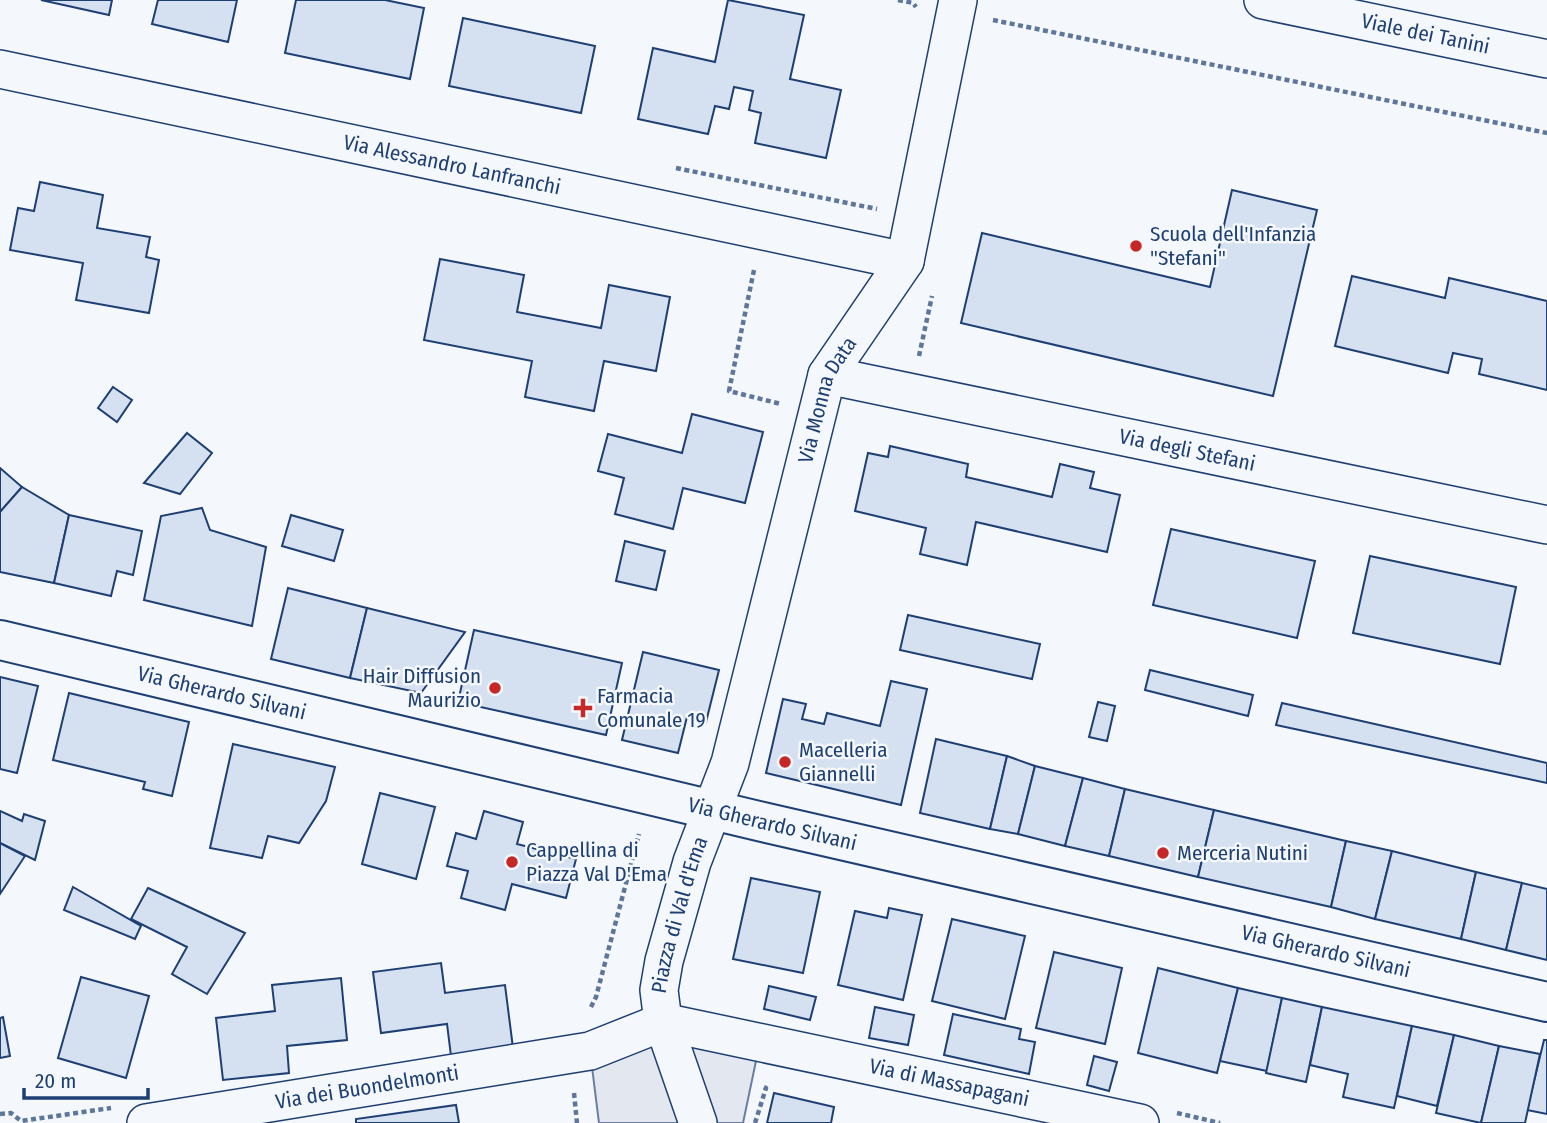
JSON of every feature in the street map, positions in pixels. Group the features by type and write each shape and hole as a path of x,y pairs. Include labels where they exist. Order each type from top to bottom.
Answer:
{"main road":[{"name":"Via Gherardo Silvani","path":"0,640 713,809 1547,1002"}],"street":[{"name":"Via Monna Data","path":"713,809 730,764 827,375 905,261 958,0"},
{"name":"Viale dei Tanini","path":"1263,0 1547,59"},
{"name":"Via Alessandro Lanfranchi","path":"0,69 905,261"},
{"name":"Via degli Stefani","path":"827,375 1547,525"},
{"name":"Piazza di Val d'Ema","path":"698,1123 663,1022 659,990 664,961 692,862 713,809"},
{"name":"Piazza di Val d'Ema","path":"590,1051 663,1022 760,1042"},
{"name":"Via di Massapagani","path":"760,1042 1140,1123"},
{"name":"Via dei Buondelmonti","path":"145,1123 590,1051"}],"path":[{"path":"990,20 1547,133"},
{"path":"754,268 729,391 789,405"},
{"path":"596,997 641,824"}],"shaded area":[{"path":"663,1022 760,1042 743,1123 599,1123 590,1051"}],"building":[{"path":"41,0 112,0 109,15"},
{"path":"158,0 237,0 228,42 152,24"},
{"path":"296,0 385,0 424,8 410,79 285,53"},
{"path":"728,0 804,15 790,79 841,90 826,158 755,143 761,113 749,110 753,91 734,87 729,109 715,106 708,134 638,119 653,48 715,62"},
{"path":"463,18 595,46 581,113 449,86"},
{"path":"40,182 103,195 97,228 150,237 146,257 159,260 149,313 76,300 83,263 10,250 18,208 34,211"},
{"path":"1232,190 1317,210 1273,396 961,323 982,233 1210,287"},
{"path":"440,259 524,275 517,312 601,328 609,285 670,297 656,371 604,361 594,411 525,397 532,361 424,340"},
{"path":"1352,276 1445,298 1449,278 1547,301 1547,390 1479,374 1482,359 1453,353 1448,373 1335,346"},
{"path":"113,387 132,400 117,422 98,408"},
{"path":"692,414 763,432 745,503 683,488 673,529 615,514 624,478 598,471 608,434 682,453"},
{"path":"187,433 212,453 180,494 144,483"},
{"path":"890,446 968,464 966,477 1052,497 1060,464 1094,472 1090,488 1120,495 1107,552 976,522 967,565 920,554 926,528 855,511 868,453 888,457"},
{"path":"0,468 22,487 0,512"},
{"path":"22,487 69,515 54,583 0,572 0,512"},
{"path":"202,508 210,530 266,547 252,626 144,600 161,516"},
{"path":"69,515 142,531 133,575 117,571 111,596 54,583"},
{"path":"291,515 343,530 334,561 282,546"},
{"path":"1171,529 1315,561 1297,638 1153,605"},
{"path":"625,541 665,551 656,590 616,581"},
{"path":"1370,556 1516,587 1500,664 1353,633"},
{"path":"288,588 367,608 350,678 271,659"},
{"path":"367,608 465,632 421,693 350,678"},
{"path":"908,615 1040,644 1032,679 900,650"},
{"path":"474,630 622,663 606,735 458,702"},
{"path":"643,652 719,670 706,722 687,717 678,753 622,740"},
{"path":"1150,670 1253,695 1248,716 1145,690"},
{"path":"0,677 38,686 17,773 0,769"},
{"path":"891,681 927,689 901,805 766,773 783,699 806,704 802,719 824,724 827,713 880,726"},
{"path":"69,693 189,722 172,796 143,789 145,782 53,760"},
{"path":"1098,702 1115,706 1107,741 1089,737"},
{"path":"1282,703 1547,763 1547,783 1276,725"},
{"path":"936,739 1007,756 990,829 920,813"},
{"path":"233,744 335,767 326,801 299,843 268,836 262,858 210,848"},
{"path":"1007,756 1035,766 1018,834 990,829"},
{"path":"1035,766 1083,778 1065,846 1018,834"},
{"path":"1083,778 1125,789 1109,856 1065,846"},
{"path":"1125,789 1214,810 1198,877 1109,856"},
{"path":"380,793 435,807 416,879 362,864"},
{"path":"1214,810 1346,841 1331,907 1198,877"},
{"path":"0,811 22,821 24,814 45,821 35,860 0,843"},
{"name":"Cappellina di Piazza Val D'Ema","path":"484,811 523,822 517,844 576,859 566,898 512,884 505,910 461,898 468,871 447,866 456,833 476,839"},
{"path":"1346,841 1392,851 1375,919 1331,907"},
{"path":"0,843 25,856 0,894"},
{"path":"1392,851 1476,872 1461,939 1375,919"},
{"path":"1476,872 1522,883 1506,950 1461,939"},
{"path":"751,878 820,892 803,973 733,959"},
{"path":"1522,883 1547,889 1547,960 1506,950"},
{"path":"73,887 141,926 135,939 64,910"},
{"path":"148,888 245,933 207,994 172,974 187,947 131,919"},
{"path":"889,908 922,915 903,1000 838,985 855,911 887,918"},
{"path":"952,919 1025,936 1005,1019 932,1001"},
{"path":"1054,952 1122,968 1105,1044 1036,1028"},
{"path":"441,963 445,993 505,985 513,1048 451,1056 447,1024 381,1033 373,972"},
{"path":"1158,968 1238,988 1217,1073 1138,1053"},
{"path":"81,977 149,996 126,1078 58,1058"},
{"path":"341,978 347,1040 287,1046 289,1073 223,1080 216,1018 275,1011 272,985"},
{"path":"769,986 816,997 810,1020 764,1009"},
{"path":"1238,988 1282,998 1267,1071 1220,1061"},
{"path":"1282,998 1322,1007 1306,1082 1266,1073"},
{"path":"875,1007 914,1015 908,1045 869,1038"},
{"path":"1322,1007 1412,1026 1394,1108 1343,1097 1348,1074 1310,1065"},
{"path":"953,1014 1021,1029 1019,1039 1035,1042 1029,1074 944,1055"},
{"path":"3,1017 10,1056 0,1058 0,1018"},
{"path":"1412,1026 1454,1035 1437,1106 1397,1096"},
{"path":"1454,1035 1499,1046 1481,1123 1436,1113"},
{"path":"1544,1040 1547,1040 1547,1114 1527,1110"},
{"path":"1499,1046 1540,1054 1525,1123 1481,1123"},
{"path":"1094,1056 1117,1062 1109,1091 1087,1085"},
{"path":"774,1093 834,1107 831,1123 767,1123"},
{"path":"456,1105 459,1123 356,1123 356,1119"}],"place":[{"name":"Scuola dell'Infanzia \"Stefani\"","path":"1136,246"},
{"name":"Hair Diffusion Maurizio","path":"495,688"},
{"name":"Farmacia Comunale 19","path":"583,708"},
{"name":"Macelleria Giannelli","path":"785,762"},
{"name":"Merceria Nutini","path":"1163,853"},
{"name":"Cappellina di Piazza Val D'Ema","path":"512,862"}]}
